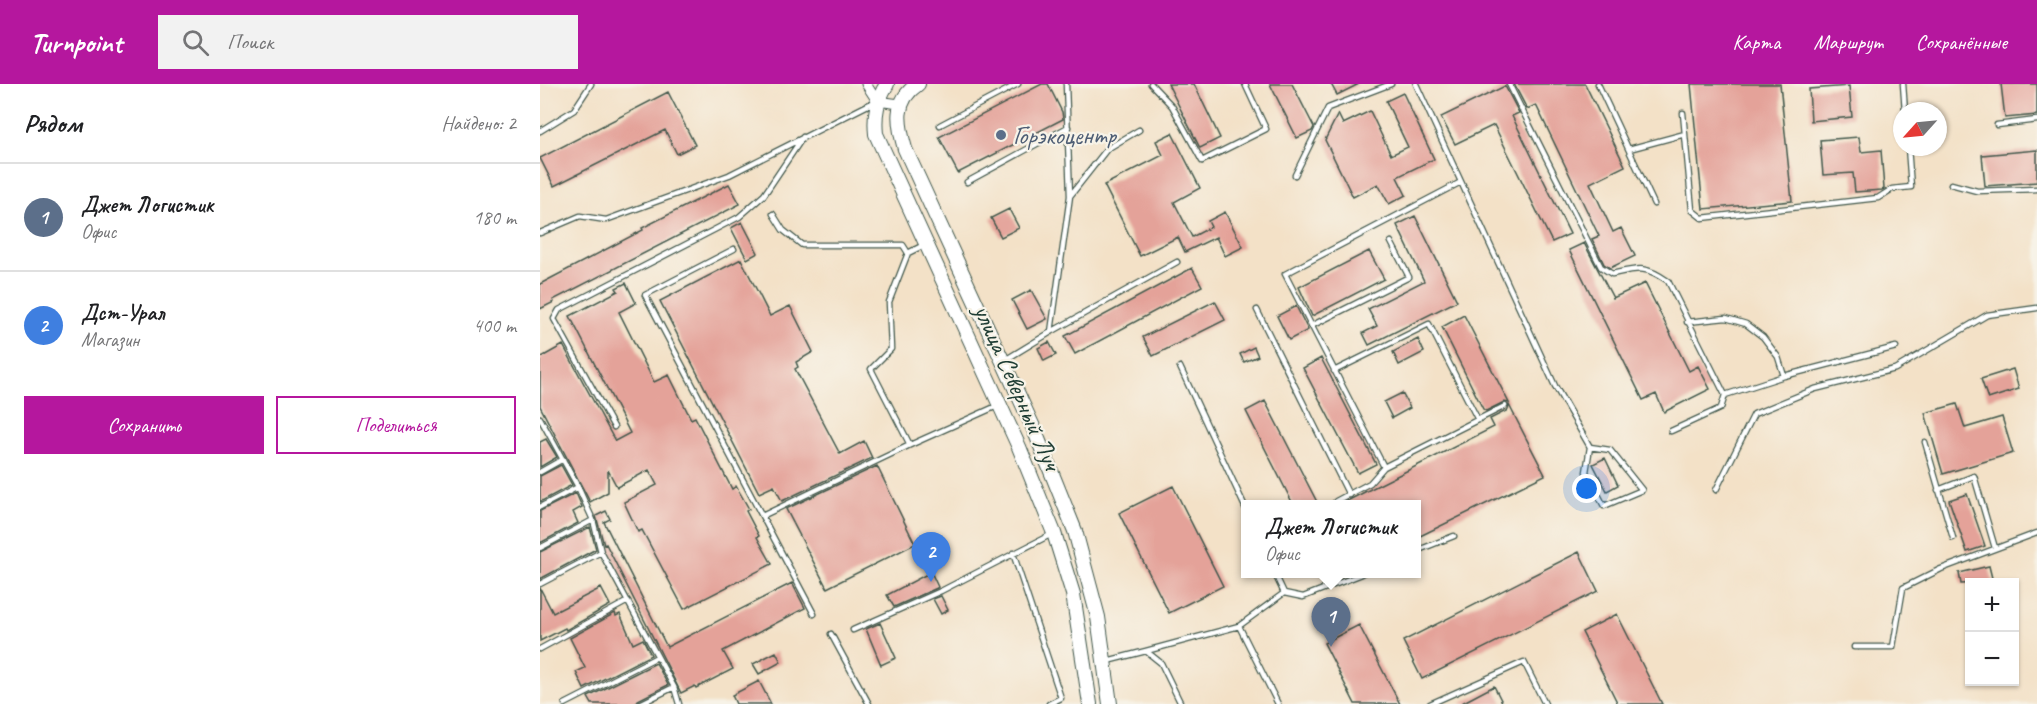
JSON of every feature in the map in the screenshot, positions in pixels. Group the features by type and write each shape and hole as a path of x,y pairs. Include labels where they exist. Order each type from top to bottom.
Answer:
{"main road":[{"path":"878,101 887,84"},
{"path":"900,104 918,84"},
{"name":"улица Северный Луч","path":"878,101 874,120 876,134 1000,405 1054,533 1073,594 1090,704"},
{"name":"улица Северный Луч","path":"900,104 898,123 905,149 1056,481 1075,531 1098,617 1110,704"}],"street":[{"path":"866,84 878,101 900,104"}],"lane":[{"path":"540,131 574,110 591,84"},
{"path":"940,125 1018,84"},
{"path":"1051,332 1070,196 1066,84"},
{"path":"1151,84 1172,106 1202,161 1266,129 1245,84"},
{"path":"1295,175 1328,108 1391,84"},
{"path":"1416,84 1555,386 1590,447 1586,472 1604,506 1642,490 1610,450 1590,447"},
{"path":"1509,84 1601,267 1612,274 1634,269 1652,270 1668,282 1725,394 1720,408 1671,431"},
{"path":"1598,84 1654,204"},
{"path":"1903,84 1904,102"},
{"path":"540,233 580,216 606,220 729,175 878,101"},
{"path":"1683,113 1692,210 1702,218 1878,198 1892,189 1911,187 1909,156"},
{"path":"1996,125 2037,120"},
{"path":"967,182 1068,128"},
{"path":"1070,196 1107,149 1139,130"},
{"path":"1629,148 1685,134"},
{"path":"614,427 554,319 559,310 739,217 764,195 803,137"},
{"path":"1384,467 1285,274 1461,182"},
{"path":"1951,184 1977,191 2037,189"},
{"path":"773,214 783,230 802,245 903,246 908,253"},
{"path":"1311,326 1409,277 1391,242"},
{"path":"910,445 871,369 891,349 890,302 908,253 926,244"},
{"path":"734,249 645,295 814,614"},
{"path":"1002,362 1177,262"},
{"path":"1716,490 1754,414 1815,389 1895,369 1987,315 2037,308"},
{"path":"1257,310 1348,495"},
{"path":"1687,322 1726,318 1746,324 1763,337 1778,357 1784,376"},
{"path":"1334,371 1429,324 1478,420"},
{"path":"1725,394 1896,346"},
{"path":"1180,367 1241,500"},
{"path":"762,516 1000,405"},
{"path":"1338,500 1370,483 1384,467 1505,406"},
{"path":"540,418 578,487 593,520 601,552 674,687 679,704"},
{"path":"540,434 547,430"},
{"path":"1925,442 1953,538"},
{"path":"540,472 563,459"},
{"path":"1938,490 1974,476 1995,548"},
{"path":"540,507 578,487"},
{"path":"540,548 593,520"},
{"path":"853,630 941,591 1054,533"},
{"path":"1854,647 1893,647 1903,588 1941,569 2037,533"},
{"path":"1421,549 1454,536"},
{"path":"540,584 601,552"},
{"path":"1013,553 1061,698 1049,704"},
{"path":"1277,578 1284,593"},
{"path":"1105,661 1239,626 1284,593 1303,597 1350,578"},
{"path":"540,649 628,601"},
{"path":"1239,626 1278,704"},
{"path":"831,634 869,704"},
{"path":"1146,651 1161,663 1181,704"},
{"path":"565,704 657,657"},
{"path":"1430,704 1524,662 1545,704"},
{"path":"640,704 674,687"}],"building":[{"path":"1042,84 1048,84 1062,112 1063,119 958,173 939,137"},
{"path":"1168,84 1194,84 1220,138 1200,148"},
{"path":"1270,84 1292,84 1314,127 1312,131 1297,138"},
{"path":"1331,84 1359,84 1337,95"},
{"path":"1514,84 1585,84 1625,166 1590,183 1613,232 1621,228 1635,256 1610,268 1604,264 1592,239 1599,236 1536,105 1527,109"},
{"path":"1691,84 1780,84 1792,201 1703,209"},
{"path":"2001,84 2037,84 2037,115 2005,118"},
{"path":"1505,86 1519,113 1512,116 1570,234 1552,242 1494,125 1455,144 1441,117"},
{"path":"1849,86 1852,117 1811,121 1809,89"},
{"path":"668,92 695,145 677,154 665,130 554,186 540,158"},
{"path":"1403,93 1434,159 1397,177 1406,195 1389,204 1378,184 1353,197 1325,140 1338,114 1343,124 1370,111 1391,155 1408,147 1386,101"},
{"path":"1172,133 1200,188 1174,202 1192,237 1211,227 1208,221 1225,212 1243,247 1225,256 1216,237 1185,252 1178,237 1140,256 1104,185 1163,155 1156,141"},
{"path":"1859,137 1861,152 1881,150 1884,189 1882,190 1855,192 1853,173 1823,175 1820,140"},
{"path":"2037,150 2037,182 1985,186 1982,155"},
{"path":"729,184 740,204 553,300 554,302 540,309 540,284"},
{"path":"1009,209 1019,228 1001,237 991,218"},
{"path":"1415,216 1457,301 1369,345 1363,333 1377,326 1368,309 1424,281 1397,225"},
{"path":"742,222 758,253 747,259 731,228"},
{"path":"1584,243 1613,298 1645,283 1689,371 1698,366 1710,389 1664,412 1656,394 1643,400 1569,250"},
{"path":"1369,251 1384,279 1312,316 1299,287"},
{"path":"741,259 770,316 790,306 813,352 796,362 798,367 795,369 840,454 864,441 872,458 782,501 774,486 759,493 660,301"},
{"path":"1192,268 1202,286 1075,354 1065,336"},
{"path":"626,283 636,303 619,312 654,382 669,375 691,419 695,417 732,489 736,486 749,509 746,511 772,564 684,609 642,530 638,532 624,502 657,485 649,470 617,487 608,470 608,492 590,502 540,406 540,358 563,345 615,441 630,433 570,316 618,291 616,288"},
{"path":"1031,290 1047,319 1027,329 1012,300"},
{"path":"1215,301 1225,320 1153,356 1143,337"},
{"path":"1296,306 1308,330 1289,340 1277,316"},
{"path":"1464,315 1509,403 1504,402 1486,411 1483,409 1442,327"},
{"path":"1418,339 1424,352 1399,365 1393,352"},
{"path":"1049,342 1056,355 1044,361 1038,348"},
{"path":"1254,347 1258,356 1244,362 1240,354"},
{"path":"1321,358 1376,464 1358,473 1303,368"},
{"path":"2013,369 2019,389 1988,399 1981,379"},
{"path":"1402,393 1410,408 1392,418 1384,402"},
{"path":"1265,401 1316,500 1291,500 1246,411"},
{"path":"1957,404 1965,428 2002,417 2013,453 1943,474 1925,413"},
{"path":"1509,405 1545,475 1421,536 1421,500 1349,500 1494,427 1490,419 1508,410"},
{"path":"546,439 557,457 540,467 540,442"},
{"path":"1605,458 1618,485 1607,491 1593,464"},
{"path":"561,465 572,485 540,502 540,476"},
{"path":"877,466 915,544 827,588 786,509"},
{"path":"1173,486 1223,586 1169,613 1119,513"},
{"path":"576,493 582,507 573,512 578,523 540,543 540,511"},
{"path":"1967,494 1985,546 1967,552 1949,500"},
{"path":"606,511 610,519 604,522 667,647 792,583 805,608 723,651 733,669 681,693 606,544 604,545 596,516"},
{"path":"590,527 596,549 540,579 540,552"},
{"path":"1579,552 1598,591 1422,679 1403,641"},
{"path":"1989,566 1992,578 1965,578 1965,584 1961,584 1959,573"},
{"path":"931,572 937,588 894,607 887,595"},
{"path":"540,588 553,613 601,588 610,605 566,630 565,628 540,641"},
{"path":"941,596 948,610 941,614 933,599"},
{"path":"615,613 616,616 620,614 633,644 643,639 651,655 584,689 576,672 585,668 570,638"},
{"path":"1617,614 1662,704 1618,704 1582,632"},
{"path":"880,623 896,658 881,665 866,629"},
{"path":"1359,625 1400,704 1355,704 1324,643"},
{"path":"776,652 781,662 759,674 753,664"},
{"path":"656,663 668,685 638,700 636,704 592,704 588,697"},
{"path":"759,681 771,704 736,704 732,695"},
{"path":"1494,686 1503,704 1460,704"}],"place":[{"name":"Горэкоцентр","path":"1001,135"},
{"name":"Дст-Урал","path":"931,582"},
{"name":"Джет Логистик","path":"1331,647"}]}
